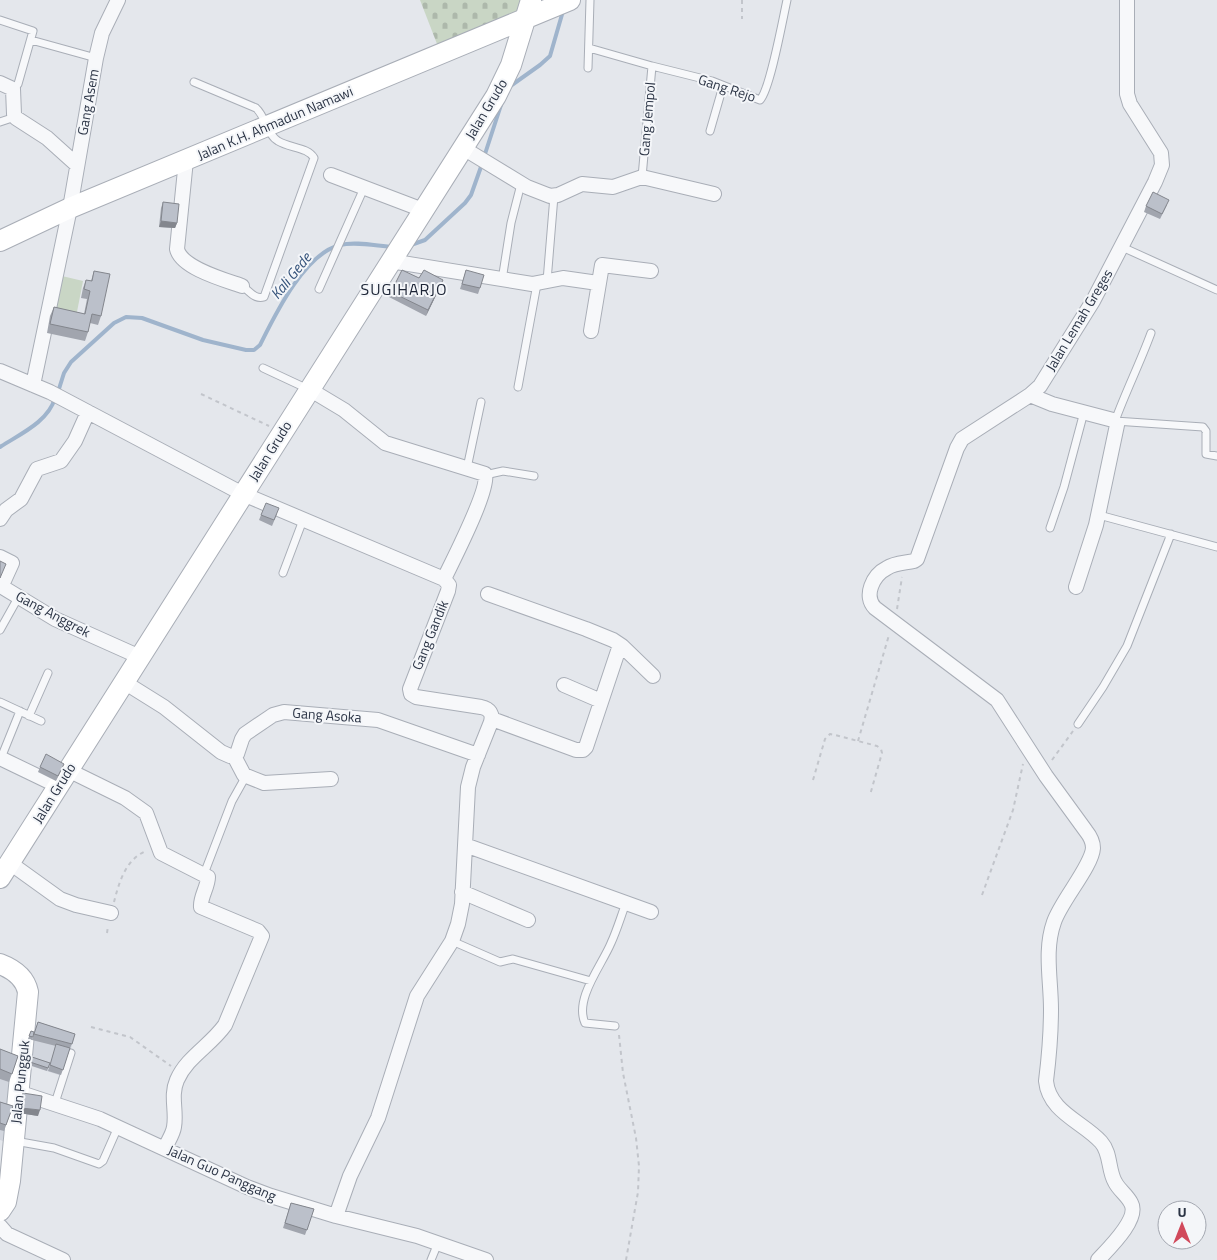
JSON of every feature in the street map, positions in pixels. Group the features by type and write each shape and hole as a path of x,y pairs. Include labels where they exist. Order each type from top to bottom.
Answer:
{"street":[{"name":"Gang Asem","path":"33,385 70,208 96,58 102,33 118,0"},
{"name":"Jalan K.H. Ahmadun Namawi","path":"0,241 70,208 268,126 529,9 552,7 570,0"},
{"name":"Jalan Lemah Greges","path":"903,564 916,559 962,439 1030,395 1040,386 1080,323 1155,182 1162,161 1161,153 1128,100 1127,0"},
{"name":"Jalan Grudo","path":"3,873 423,210 477,156 529,9"},
{"path":"0,83 11,87 13,90 15,117 48,138 77,165"},
{"path":"477,156 522,184 540,193 554,196 582,184 613,187 642,177 714,194"},
{"path":"186,160 178,253 184,260 201,270 242,286"},
{"path":"331,175 423,210"},
{"path":"397,251 502,280 542,283 563,278 598,283"},
{"path":"591,331 601,266 604,264 651,271"},
{"name":"Gang Gandik","path":"0,371 50,392 243,494 444,579 449,585 448,591 410,685 411,692 414,696 421,698 485,708 491,713 492,719"},
{"path":"309,389 344,410 385,443 479,471 485,475 486,481 475,509 444,579"},
{"path":"1030,395 1052,404 1115,421 1117,425 1099,514 1076,587"},
{"path":"0,520 6,510 21,499 37,469 61,461 75,441 88,412"},
{"name":"Gang Anggrek","path":"0,557 12,563 3,586 55,619 140,657"},
{"path":"903,564 887,567 881,572 870,589 869,596 872,605 997,700 1006,711 1044,772 1086,831 1093,845 1090,858 1060,908 1052,929 1049,962 1051,1008 1046,1081 1048,1091 1055,1104 1104,1146 1113,1180 1132,1205 1132,1214 1126,1227 1118,1239 1098,1260"},
{"path":"488,594 586,629 620,644 653,676"},
{"path":"336,1216 350,1176 378,1118 417,996 452,941 458,924 462,892 468,787 492,719 576,750 583,750 586,747 620,644"},
{"path":"124,682 164,707 223,754 234,756 246,776 269,784 331,779"},
{"path":"564,685 601,701"},
{"name":"Gang Asoka","path":"234,756 245,734 273,715 284,712 378,720 478,755"},
{"path":"0,758 125,798 146,813 163,855 204,874 208,879 201,907 261,933 262,938 225,1025 192,1058 180,1073 174,1092 174,1128 165,1148"},
{"path":"465,845 651,912"},
{"path":"3,873 76,904 111,913"},
{"path":"462,892 528,920"},
{"name":"Jalan Pungguk","path":"0,964 11,969 21,977 25,982 28,992 8,1193 5,1204 0,1211"},
{"name":"Jalan Guo Panggang","path":"19,1092 118,1127 247,1187 277,1198 336,1216 398,1230 486,1260"},
{"path":"0,1226 7,1234 63,1260"}],"lane":[{"path":"588,68 590,0"},
{"name":"Gang Rejo","path":"652,66 723,86 757,100 762,99 775,55 787,0"},
{"path":"0,20 32,30 33,32 18,84 13,90"},
{"path":"31,40 96,58"},
{"name":"Gang Jempol","path":"589,48 652,66 647,102 642,177"},
{"path":"194,82 253,106 262,114 276,140 313,155 314,160 264,298 254,296 242,286"},
{"path":"710,131 723,86"},
{"path":"0,122 15,117"},
{"path":"502,280 511,224 522,184"},
{"path":"319,289 364,188"},
{"path":"518,387 542,283 554,196"},
{"path":"1122,247 1217,290"},
{"path":"1151,333 1140,364 1115,421 1205,427 1206,454 1217,456"},
{"path":"264,368 309,389"},
{"path":"467,468 481,402"},
{"path":"1050,528 1064,488 1084,412"},
{"path":"485,475 503,471 534,476"},
{"path":"1099,514 1217,547"},
{"path":"283,573 303,520"},
{"path":"1078,724 1127,646 1171,534"},
{"path":"0,630 19,596"},
{"path":"29,716 48,673"},
{"path":"0,702 41,721"},
{"path":"0,758 20,711"},
{"path":"204,874 234,796 246,776"},
{"path":"614,1026 584,1022 585,995 611,943 626,903"},
{"path":"452,941 500,962 513,959 591,981"},
{"path":"55,1104 71,1053"},
{"path":"14,1140 54,1148 99,1164 103,1160 118,1127"},
{"path":"431,1260 438,1244"}],"path":[{"path":"742,0 742,18"},
{"path":"201,394 282,433"},
{"path":"858,741 900,598 903,564"},
{"path":"1044,772 1078,724"},
{"path":"813,780 825,739 828,735 832,734 877,746 882,751 870,795"},
{"path":"982,895 1013,810 1027,746"},
{"path":"107,933 120,879 128,867 142,853 159,848"},
{"path":"614,1026 619,1031 622,1068 636,1138 639,1166 638,1192 626,1260"},
{"path":"91,1027 130,1037 180,1073"}],"shaded area":[{"path":"30,1025 74,1039 62,1076 25,1064"},
{"path":"0,1058 16,1065 9,1143 0,1140"}],"green space":[{"path":"420,0 524,0 519,12 439,49"},
{"path":"62,276 83,281 76,317 54,313"}],"building":[{"path":"1153,192 1169,200 1162,214 1146,206"},
{"path":"163,202 179,204 177,223 161,221"},
{"path":"402,270 419,278 424,270 443,280 428,310 391,292"},
{"path":"466,270 484,275 480,288 462,284"},
{"path":"94,271 110,274 101,316 92,314 88,332 50,324 54,307 85,314 90,291 84,289 86,280 92,281"},
{"path":"266,503 279,508 274,520 261,515"},
{"path":"0,561 6,564 0,578"},
{"path":"46,754 64,764 58,776 40,767"},
{"path":"38,1022 75,1034 72,1044 34,1034"},
{"path":"31,1031 34,1032 33,1037 29,1036"},
{"path":"56,1044 70,1048 63,1070 50,1065"},
{"path":"0,1049 18,1056 12,1074 0,1069"},
{"path":"29,1056 50,1063 48,1068 27,1061"},
{"path":"23,1093 42,1096 40,1110 21,1108"},
{"path":"0,1102 13,1106 6,1125 0,1123"},
{"path":"291,1203 314,1209 307,1230 285,1223"}],"waterway":[{"name":"Kali Gede","path":"509,87 550,56 563,11"},
{"name":"Kali Gede","path":"484,157 501,105"},
{"name":"Kali Gede","path":"408,246 425,240 465,203 471,195 482,164"},
{"name":"Kali Gede","path":"58,392 64,373 71,362 114,323 126,317 142,318 203,340 246,350 254,350 260,345 292,287 314,260 340,245 353,243 394,247"},
{"name":"Kali Gede","path":"0,447 40,421 55,398"}],"district":[{"name":"SUGIHARJO","path":"404,289"}]}
